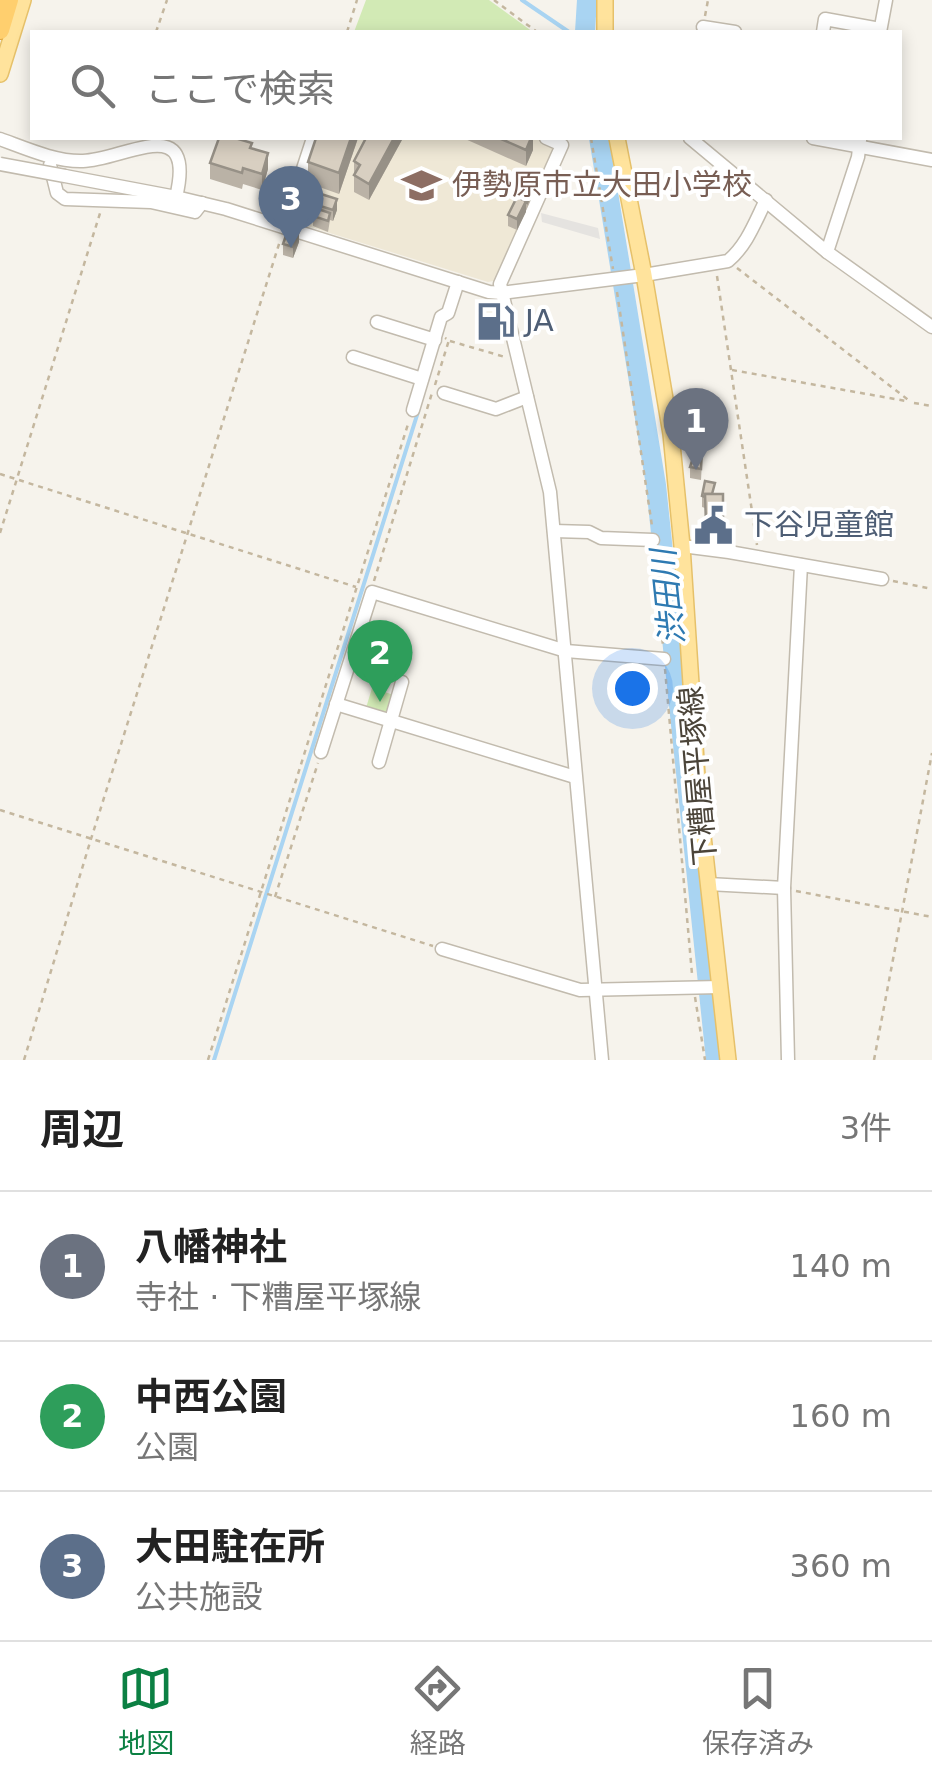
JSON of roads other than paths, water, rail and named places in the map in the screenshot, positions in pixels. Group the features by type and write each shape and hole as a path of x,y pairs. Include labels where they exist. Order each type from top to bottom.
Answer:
{"highway":[{"path":"0,30 9,0"}],"main road":[{"path":"0,74 23,0"},
{"path":"605,30 606,0"},
{"name":"下糟屋平塚線","path":"616,140 671,434 696,772 728,1060"}],"street":[{"path":"880,30 886,0"},
{"path":"823,30 824,19 875,30"},
{"path":"703,26 724,30"},
{"path":"0,139 77,161 162,146 180,162 176,196"},
{"path":"284,227 312,140"},
{"path":"551,140 562,145 500,284 550,492 602,1060"},
{"path":"692,140 826,252 932,327"},
{"path":"826,252 860,142 932,160"},
{"path":"52,155 50,167 56,194 64,199 150,202 195,212 202,203"},
{"path":"0,164 176,196 501,293 722,262 738,252 766,200"},
{"path":"412,410 440,338 441,317 448,313 458,282"},
{"path":"376,322 440,338"},
{"path":"353,358 422,380"},
{"path":"444,393 462,407 493,416 527,397"},
{"path":"554,532 654,540"},
{"path":"682,546 882,579"},
{"path":"788,1060 784,888 801,564"},
{"path":"321,752 372,592 566,652 664,659"},
{"path":"378,762 402,682"},
{"path":"336,704 576,777"},
{"path":"708,884 784,888"},
{"path":"442,949 580,990 720,987"}],"waterway":[{"path":"522,0 566,30"},
{"name":"渋田川","path":"585,30 587,0"},
{"name":"渋田川","path":"599,140 656,485 716,1060"},
{"path":"214,1060 418,412"}],"place":[{"name":"伊勢原市立大田小学校","path":"422,185"},
{"name":"大田駐在所","path":"291,248"},
{"name":"JA","path":"495,321"},
{"name":"八幡神社","path":"696,470"},
{"name":"下谷児童館","path":"714,525"},
{"name":"中西公園","path":"380,702"}]}
